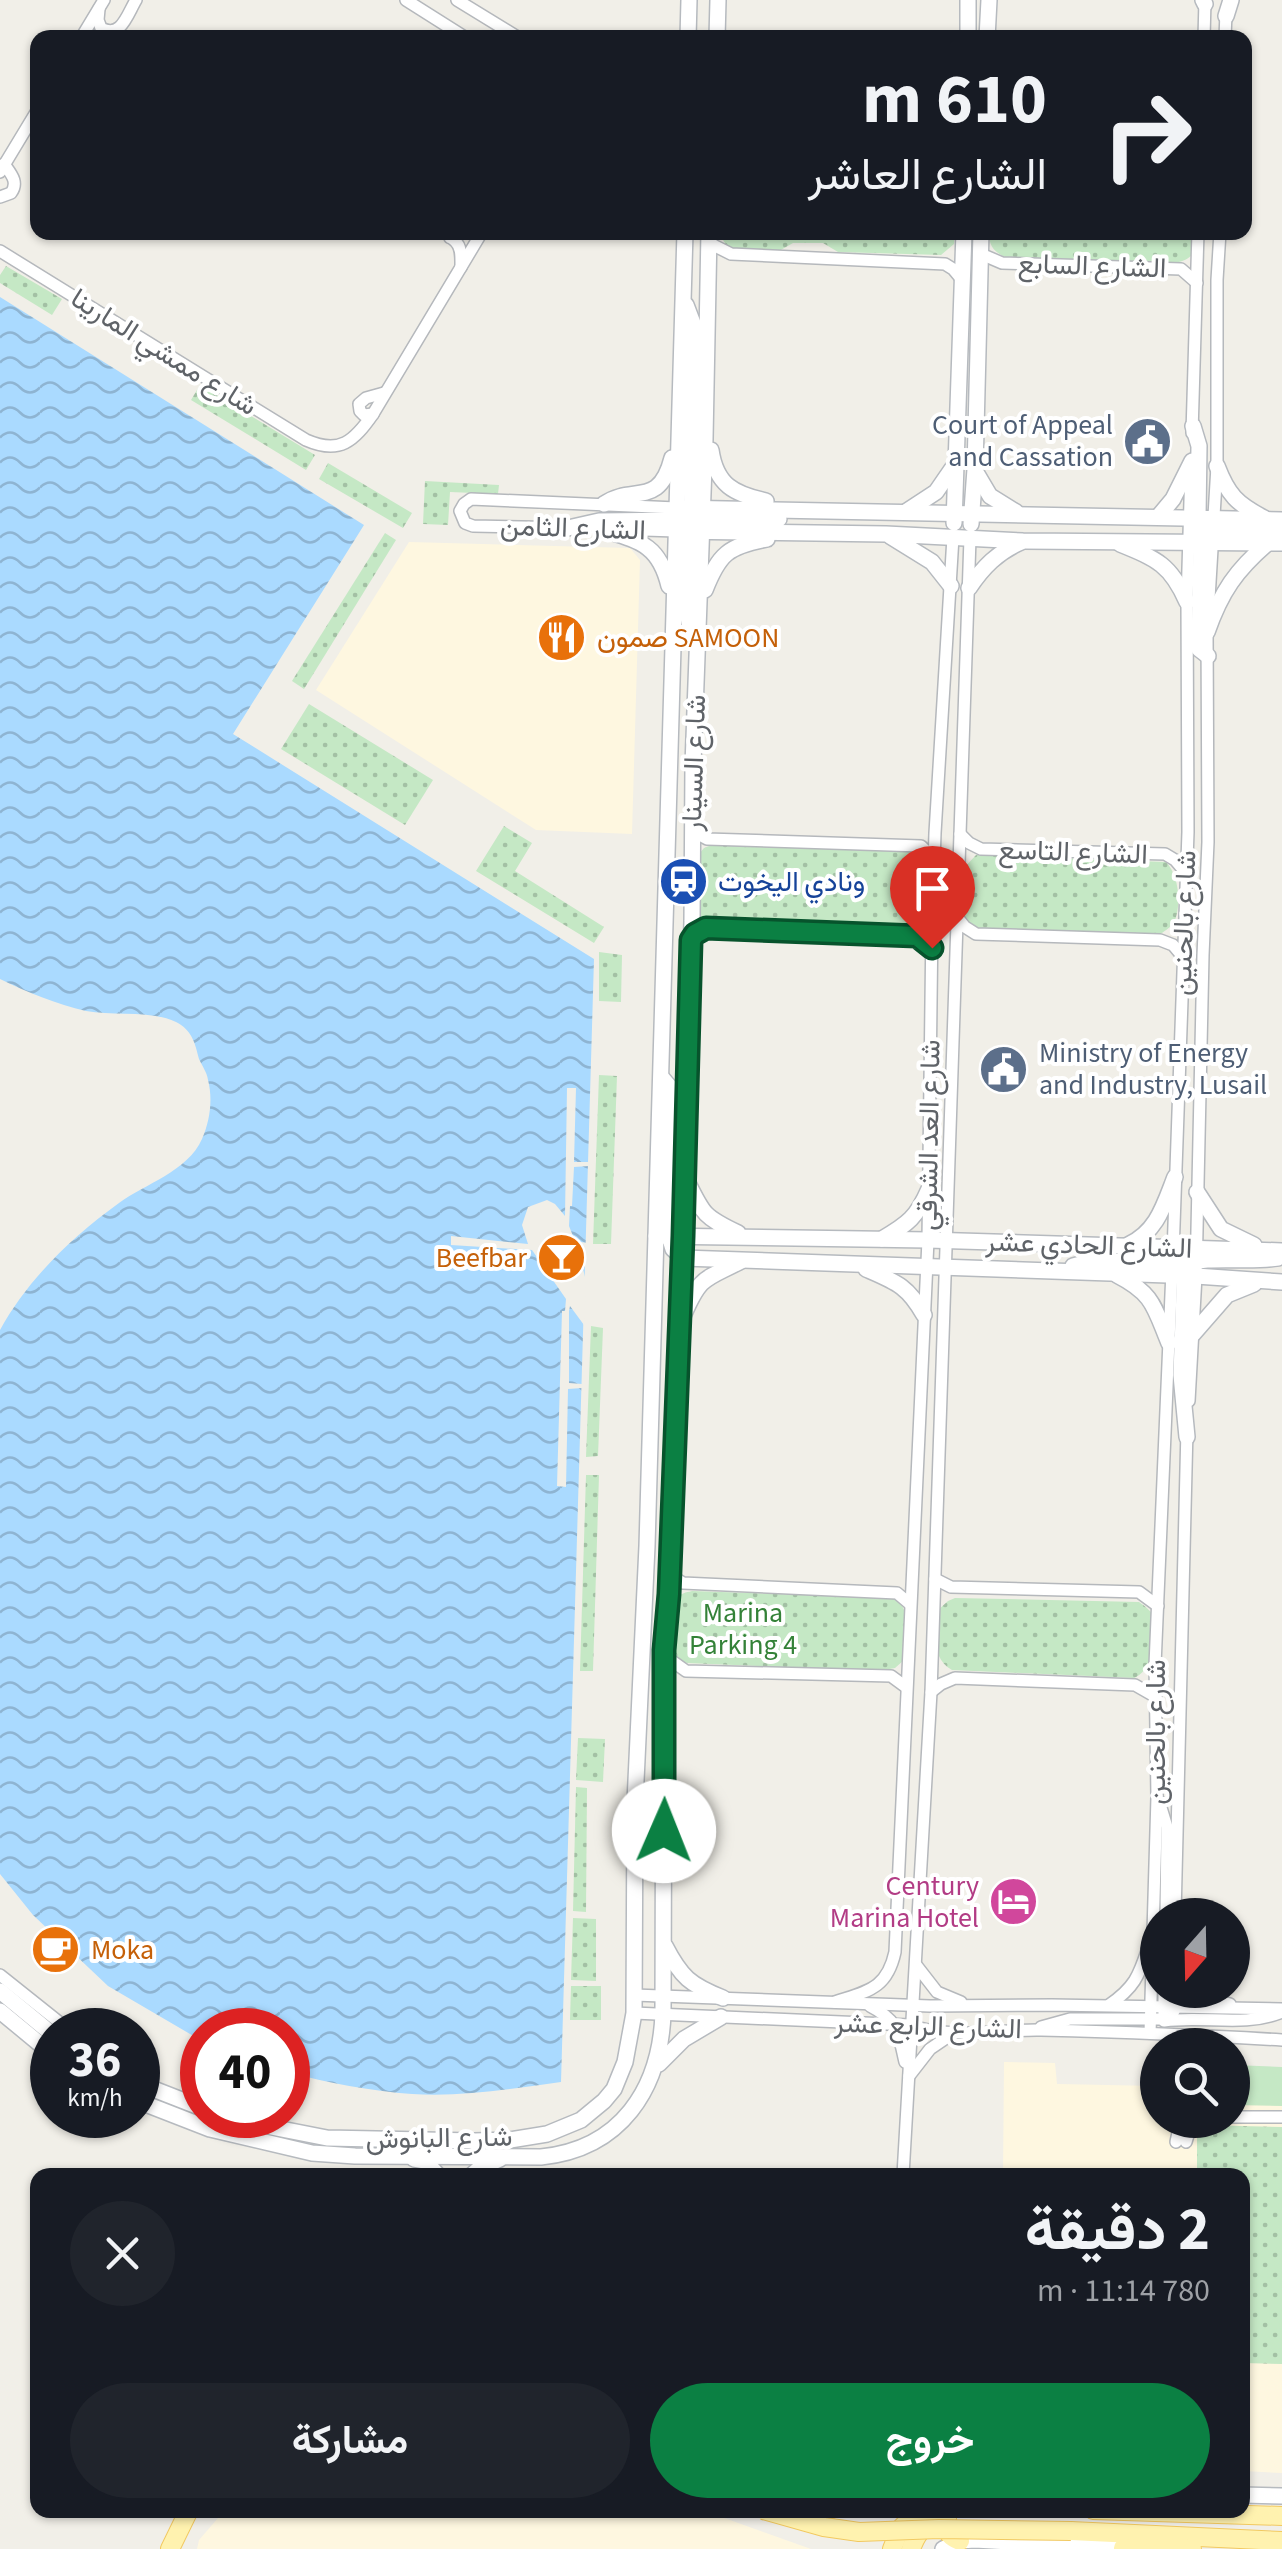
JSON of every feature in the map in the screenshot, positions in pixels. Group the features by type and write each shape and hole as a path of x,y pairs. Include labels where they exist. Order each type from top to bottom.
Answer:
{"main road":[{"path":"1250,2515 1282,2516"},
{"path":"170,2549 185,2518"},
{"path":"790,2518 824,2528 860,2532 1070,2531 1282,2542"},
{"path":"892,2549 900,2528 911,2518"},
{"path":"911,2549 933,2518"},
{"path":"948,2518 946,2528 954,2538 952,2545"},
{"path":"1123,2548 1232,2549"}],"street":[{"path":"116,30 136,0"},
{"path":"406,0 453,30"},
{"path":"457,0 506,30"},
{"path":"688,30 689,0"},
{"path":"716,30 718,0"},
{"path":"968,0 968,30"},
{"path":"988,0 988,30"},
{"path":"1204,1 1204,30"},
{"path":"100,28 102,4"},
{"path":"87,30 102,4"},
{"path":"1226,30 1228,5"},
{"path":"100,28 106,30"},
{"path":"0,197 11,194 15,186 14,179 2,168 30,122"},
{"path":"454,240 461,254 461,267"},
{"path":"461,267 478,240"},
{"name":"شارع السينار","path":"670,1236 685,1178 691,940 699,924 691,851 700,603 677,439 685,240"},
{"name":"شارع السينار","path":"634,2013 635,1802 648,1527 670,1236 674,1092 662,1078 676,600 706,439 709,240"},
{"path":"712,240 731,254"},
{"path":"945,264 963,240"},
{"name":"شارع العد الشرقي","path":"906,2004 914,1990 931,1692 969,588 956,462 964,240"},
{"name":"شارع العد الشرقي","path":"963,514 975,469 982,240"},
{"name":"شارع بالحنين","path":"1154,1898 1158,1797 1155,1665 1169,1343 1196,1192 1208,842 1207,632 1192,462 1198,240"},
{"name":"شارع بالحنين","path":"1175,1898 1193,1334 1176,1178 1188,832 1188,602 1218,466 1220,240"},
{"name":"شارع ممشي المارينا","path":"0,250 306,440 332,447 354,438 373,414 368,416 360,411 362,400 388,390 461,267"},
{"path":"708,267 731,254 945,264 963,281"},
{"name":"الشارع السابع","path":"981,254 1002,263 1181,270 1197,283"},
{"name":"الشارع السابع","path":"1181,270 1198,254"},
{"name":"الشارع السابع","path":"980,280 1002,263"},
{"path":"684,302 694,326 689,630 699,652"},
{"path":"1192,426 1199,446 1199,649 1208,656"},
{"path":"604,504 612,498 643,494 659,485 670,468 677,439"},
{"path":"706,439 716,470 727,486 743,496 788,509"},
{"path":"906,511 936,492 956,462"},
{"path":"1158,517 1173,499 1192,462"},
{"path":"1218,466 1226,489 1237,501 1275,520"},
{"path":"975,469 990,496 1020,514"},
{"name":"الشارع الثامن","path":"1275,520 1201,530 1112,540 1024,541 784,532 690,520 604,504 471,499 460,511 465,523 473,526 601,529 690,520 788,509 1158,517 1201,530 1278,539"},
{"path":"568,528 599,521 802,518 845,510"},
{"path":"601,529 651,548 665,570 676,600"},
{"path":"1069,540 1083,531 1201,530"},
{"path":"700,603 714,567 727,551 784,532"},
{"path":"886,534 932,562 950,586"},
{"name":"شارع العد الشرقي","path":"835,2002 875,1988 883,1981 896,1952 928,1240 935,833 950,586 962,537"},
{"path":"1207,632 1229,583 1250,558 1278,539"},
{"path":"1112,540 1168,569 1188,602"},
{"path":"969,588 992,560 1024,541"},
{"path":"692,831 707,839 921,846 934,858"},
{"name":"الشارع التاسع","path":"1165,854 1177,847 1188,832"},
{"path":"921,846 935,833"},
{"name":"الشارع التاسع","path":"960,834 981,849"},
{"path":"691,851 707,839"},
{"name":"الشارع التاسع","path":"959,866 969,854 981,849 1165,854 1186,873"},
{"path":"958,917 976,934 1160,940 1173,945 1183,956"},
{"path":"1160,940 1173,934 1185,920"},
{"path":"917,936 932,923"},
{"path":"699,924 917,936 932,948"},
{"path":"956,951 976,934"},
{"path":"685,1178 706,1216 746,1237"},
{"path":"1126,1246 1140,1240 1152,1228 1176,1178"},
{"path":"881,1239 913,1219 929,1189"},
{"path":"1196,1192 1220,1230 1277,1253"},
{"path":"663,2014 664,1650 669,1594 676,1579 682,1258 673,1249 670,1236"},
{"name":"الشارع الحادي عشر","path":"670,1236 1126,1246 1274,1281"},
{"name":"الشارع الحادي عشر","path":"682,1258 1114,1273 1277,1253"},
{"path":"680,1322 702,1281 744,1260"},
{"path":"1066,1271 1092,1261 1185,1263 1181,1375 1187,1437"},
{"path":"853,1264 896,1282 913,1296 924,1315"},
{"path":"1114,1273 1142,1289 1169,1343"},
{"path":"1193,1334 1227,1295 1243,1287 1274,1281"},
{"path":"1140,1592 1159,1573"},
{"path":"935,1578 951,1587 1140,1592 1158,1606"},
{"path":"676,1579 897,1593 910,1604"},
{"path":"897,1593 911,1579"},
{"path":"934,1600 951,1587"},
{"path":"664,1650 686,1671"},
{"path":"891,1676 907,1661"},
{"path":"932,1661 955,1678"},
{"path":"1136,1685 1155,1665"},
{"path":"664,1689 686,1671 891,1676 906,1687"},
{"path":"931,1692 955,1678 1136,1685 1156,1697"},
{"path":"1158,1797 1167,1827 1166,1898"},
{"path":"663,1944 686,1979 723,1998"},
{"path":"916,1965 936,1992 980,2006"},
{"path":"1108,2006 1124,1995 1140,1970"},
{"path":"0,1975 41,2008"},
{"path":"0,1992 30,2016"},
{"name":"الشارع الرابع عشر","path":"634,1995 866,2004 1108,2006 1282,2039"},
{"path":"866,2004 890,2019 909,2076"},
{"path":"890,2019 906,2004"},
{"path":"903,2168 910,2025 906,2004"},
{"name":"شارع بالحنين","path":"1162,2008 1163,2018"},
{"path":"1163,2008 1163,2018"},
{"path":"1163,2018 1168,2008"},
{"name":"الشارع الرابع عشر","path":"634,2013 842,2022 890,2019 928,2032 956,2032 1036,2030 1244,2008 1282,2010"},
{"path":"1163,2018 1263,2020 1282,2010"},
{"path":"0,2011 30,2036"},
{"name":"شارع البانوش","path":"356,2148 400,2156 548,2134 568,2127 593,2112 614,2089 630,2045 634,2013"},
{"name":"شارع البانوش","path":"281,2138 356,2148 458,2148 504,2158 571,2152 597,2140 640,2100 656,2066 663,2014"},
{"path":"656,2066 684,2039 720,2017"},
{"path":"909,2076 930,2049 956,2032"},
{"path":"1250,2116 1282,2117"},
{"path":"452,2168 458,2148"},
{"path":"458,2148 459,2168"},
{"path":"400,2156 426,2161 432,2168"},
{"path":"480,2168 504,2158"},
{"path":"1250,2495 1282,2496"},
{"path":"952,2545 1041,2542 1136,2549"}],"shaded area":[{"path":"409,542 630,548 640,560 632,834 536,830 316,690"},
{"path":"1004,2062 1055,2063 1057,2084 1140,2086 1140,2138 1250,2138 1250,2088 1282,2088 1282,2473 1250,2471 1250,2168 1003,2168"},
{"path":"218,2518 724,2518 811,2549 197,2549 199,2540"}],"green space":[{"path":"723,240 954,240 941,255 838,252 823,243 793,243 779,251 728,248"},
{"path":"1195,240 1190,257 1174,263 1005,257 992,248 990,241"},
{"path":"6,266 62,299 52,315 0,283"},
{"path":"200,385 315,455 306,470 191,400"},
{"path":"328,463 412,513 403,528 319,479"},
{"path":"425,481 499,485 498,494 450,492 448,525 423,524"},
{"path":"385,533 396,540 304,689 292,681"},
{"path":"309,704 433,780 405,825 281,749"},
{"path":"504,826 532,843 515,871 604,927 594,943 476,871"},
{"path":"714,844 908,850 926,862 928,912 920,924 905,930 723,924 704,920 694,908 698,855"},
{"path":"976,855 1166,862 1177,888 1176,917 1159,935 979,930 961,917 962,870"},
{"path":"599,952 622,955 621,1002 599,1001"},
{"path":"599,1075 617,1076 611,1244 593,1244"},
{"path":"591,1326 603,1328 598,1456 586,1457"},
{"path":"586,1475 599,1475 593,1671 580,1671"},
{"name":"Marina Parking 4","path":"692,1591 895,1598 905,1611 903,1661 895,1668 878,1671 687,1663 676,1654 672,1621 677,1599"},
{"path":"955,1598 1139,1602 1155,1620 1154,1653 1146,1668 1134,1678 952,1670 940,1659 936,1629 937,1611"},
{"path":"578,1738 605,1739 603,1782 576,1780"},
{"path":"576,1787 587,1788 586,1912 573,1911"},
{"path":"573,1918 596,1919 596,1981 571,1980"},
{"path":"571,1986 601,1986 601,2020 570,2020"},
{"path":"1250,2066 1282,2067 1282,2106 1250,2105"},
{"path":"1250,2126 1282,2127 1282,2364 1250,2363 1250,2168 1197,2168 1197,2138 1250,2138"}],"water":[{"path":"0,297 364,525 233,734 594,959 561,2082 430,2095 349,2086 310,2077 310,2008 180,2008 180,2028 160,2016 160,2008 146,2008 108,1986 33,1915 0,1874 0,1330 24,1293 68,1245 119,1203 187,1160 202,1139 209,1117 210,1087 194,1042 176,1022 155,1016 86,1011 0,979"}],"pier":[{"path":"567,1088 576,1088 574,1162 589,1162 589,1166 574,1167 570,1206 569,1226 575,1241 587,1243 587,1259 581,1261 586,1281 584,1325 570,1306 569,1311 569,1383 582,1384 582,1388 568,1389 566,1487 557,1486 562,1311 566,1299 532,1250 451,1245 451,1236 528,1244 522,1225 528,1207 547,1200 565,1216"}],"place":[{"name":"Court of Appeal and Cassation","path":"1148,441"},
{"name":"صمون SAMOON","path":"562,638"},
{"name":"ونادي اليخوت","path":"683,882"},
{"name":"Ministry of Energy and Industry, Lusail","path":"1004,1069"},
{"name":"Beefbar","path":"562,1258"},
{"name":"Century Marina Hotel","path":"1014,1902"},
{"name":"Moka","path":"56,1950"}],"route":[{"path":"664,1831 664,1650 682,1258 691,940 706,928 917,936 932,948"}]}
